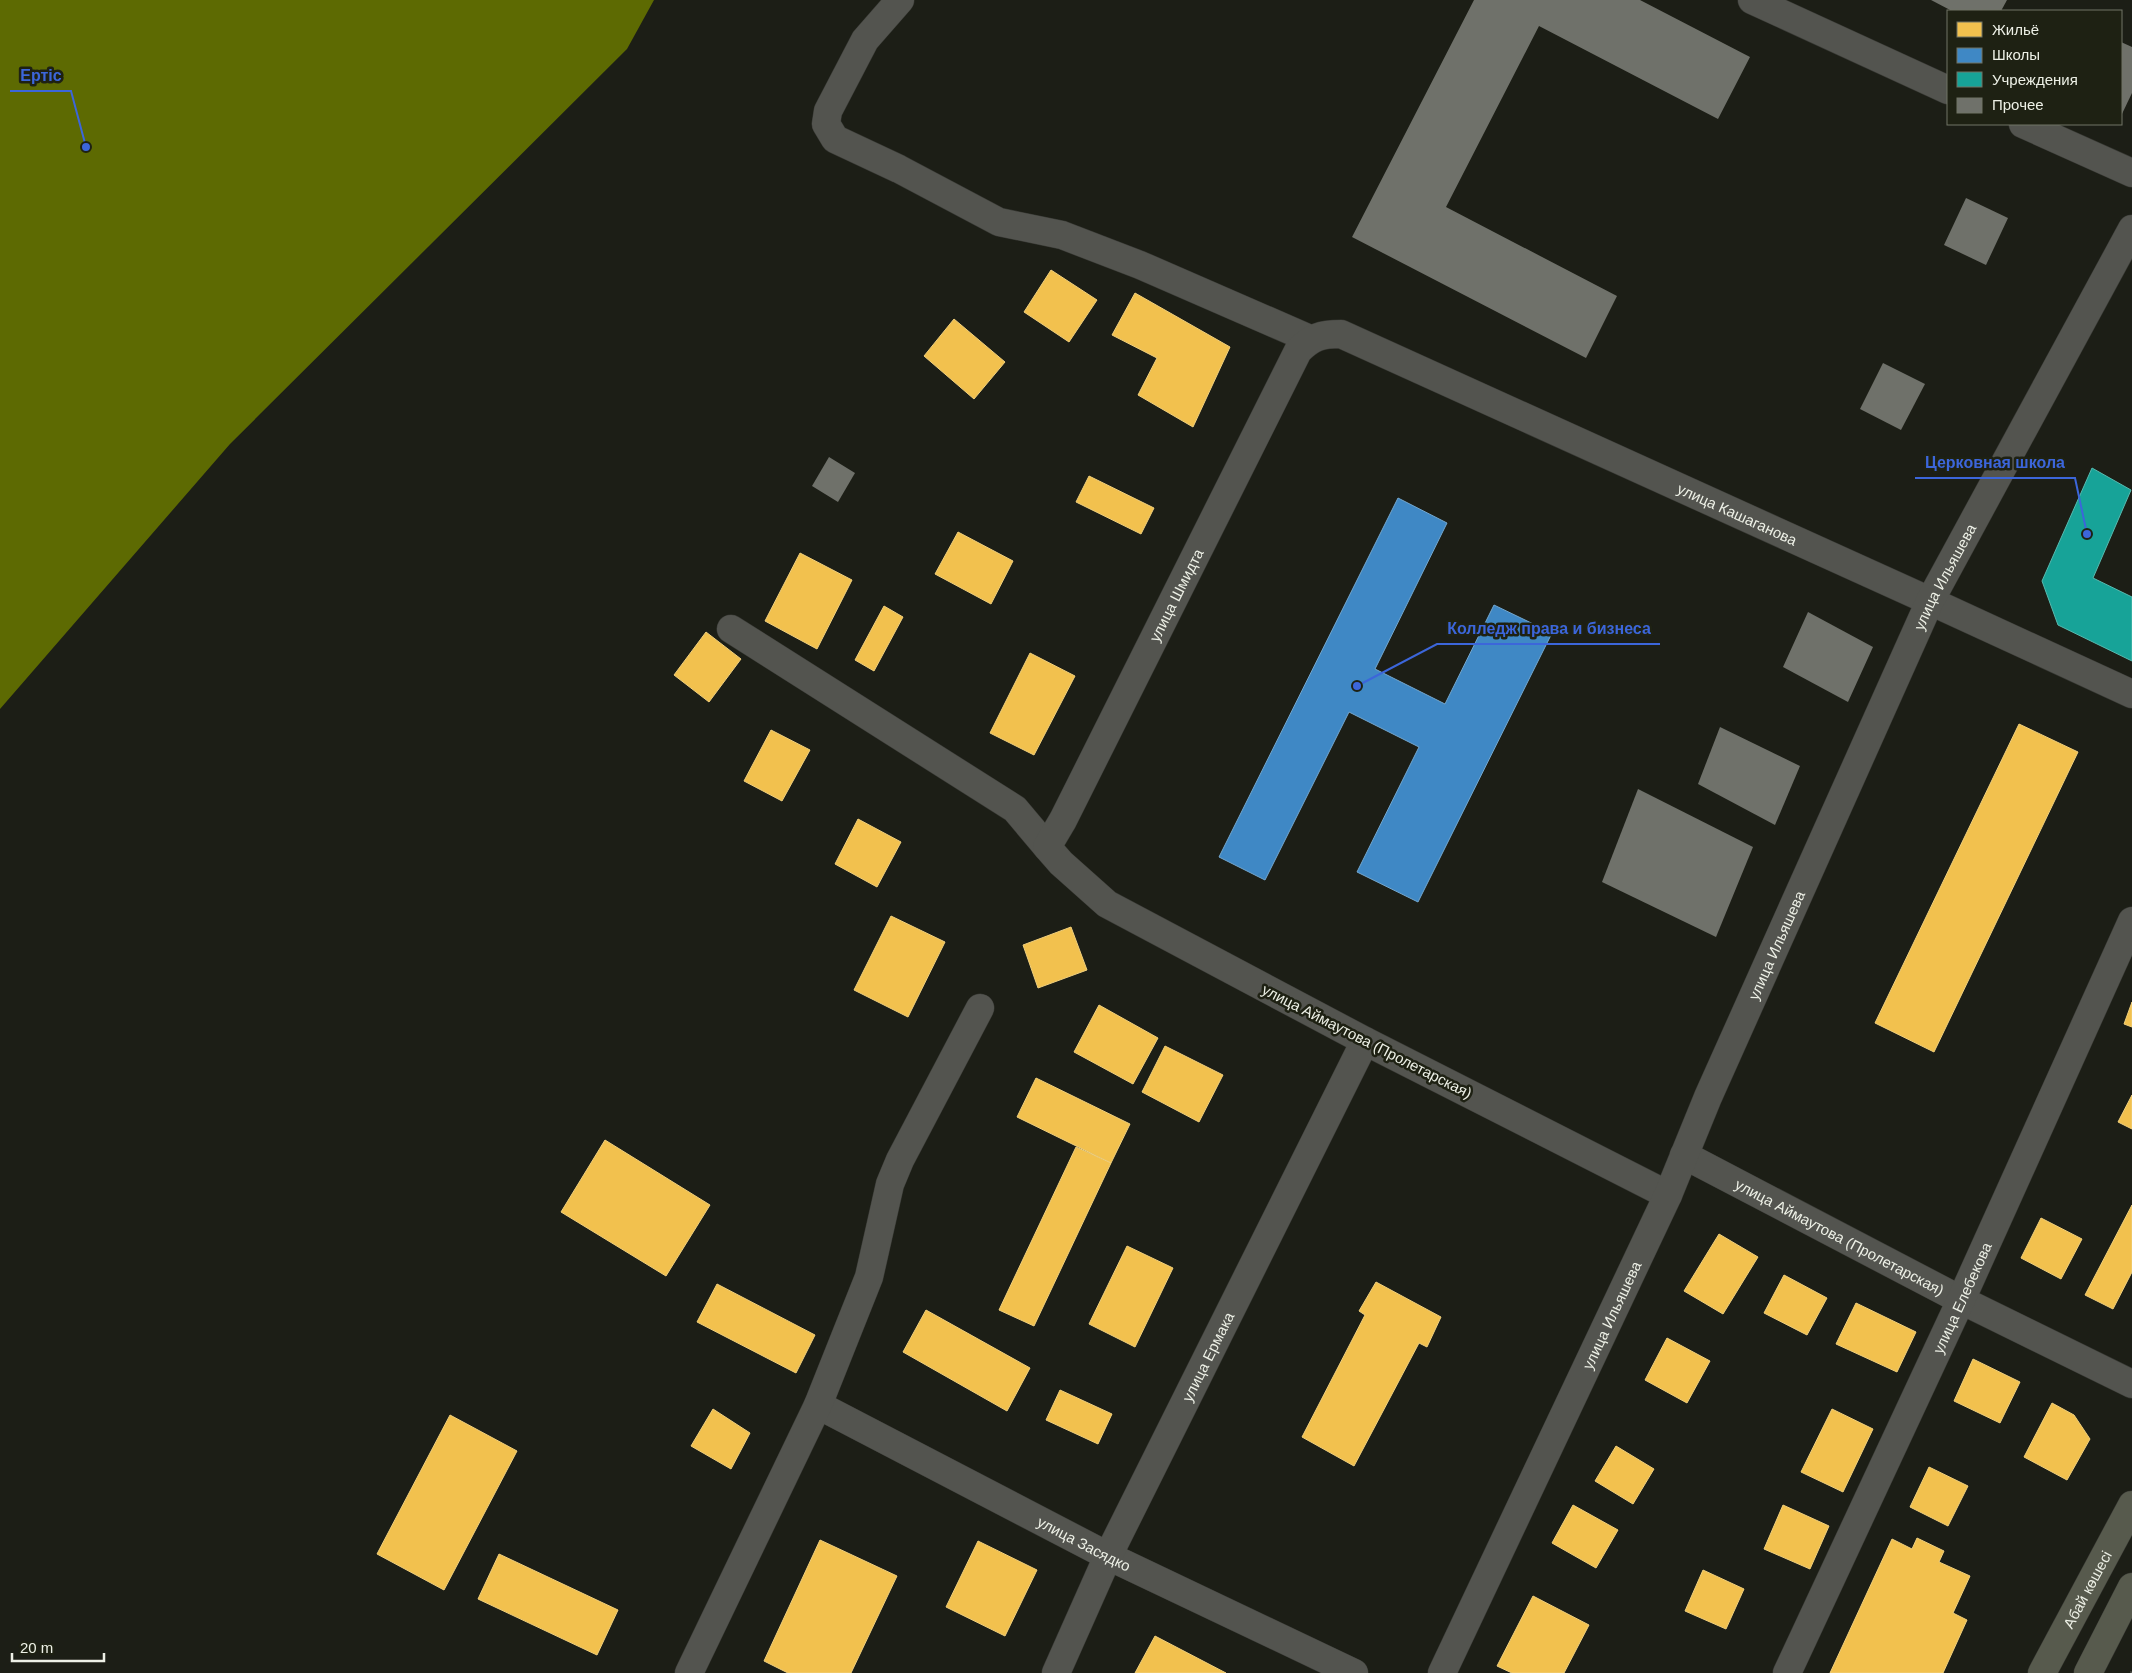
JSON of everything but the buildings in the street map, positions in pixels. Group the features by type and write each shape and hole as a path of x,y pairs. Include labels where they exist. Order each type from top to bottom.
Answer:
{"main road":[{"name":"Абай көшесі","path":"2042,1673 2132,1505"},
{"path":"2088,1673 2132,1587"}],"street":[{"path":"900,0 865,40 828,111 826,124 835,140 899,169 999,222 1062,235 1140,266 1310,339"},
{"path":"1752,0 1947,90"},
{"path":"2025,125 2132,173"},
{"name":"улица Ильяшева","path":"1442,1673 1668,1195 1708,1097 1930,601 2132,229"},
{"name":"улица Кашаганова","path":"1310,339 1327,334 1341,334 2132,694"},
{"name":"улица Шмидта","path":"1047,847 1067,812 1298,351 1310,339"},
{"path":"731,629 1015,809 1047,847"},
{"name":"улица Аймаутова (Пролетарская)","path":"1047,847 1074,875 1107,904 1365,1041 1668,1195"},
{"name":"улица Елебекова","path":"1787,1673 1961,1300 2132,921"},
{"path":"689,1673 818,1405 869,1277 890,1184 900,1160 980,1008"},
{"name":"улица Ермака","path":"1056,1673 1108,1556 1365,1041"},
{"name":"улица Аймаутова (Пролетарская)","path":"1684,1155 1961,1300 2132,1384"},
{"name":"улица Засядко","path":"818,1405 1108,1556 1354,1673"}],"shaded area":[{"path":"0,0 654,0 627,49 230,444 0,709"}],"place":[{"name":"Ертіс","path":"86,147"},
{"name":"Церковная школа","path":"2087,534"},
{"name":"Колледж права и бизнеса","path":"1357,686"}]}
